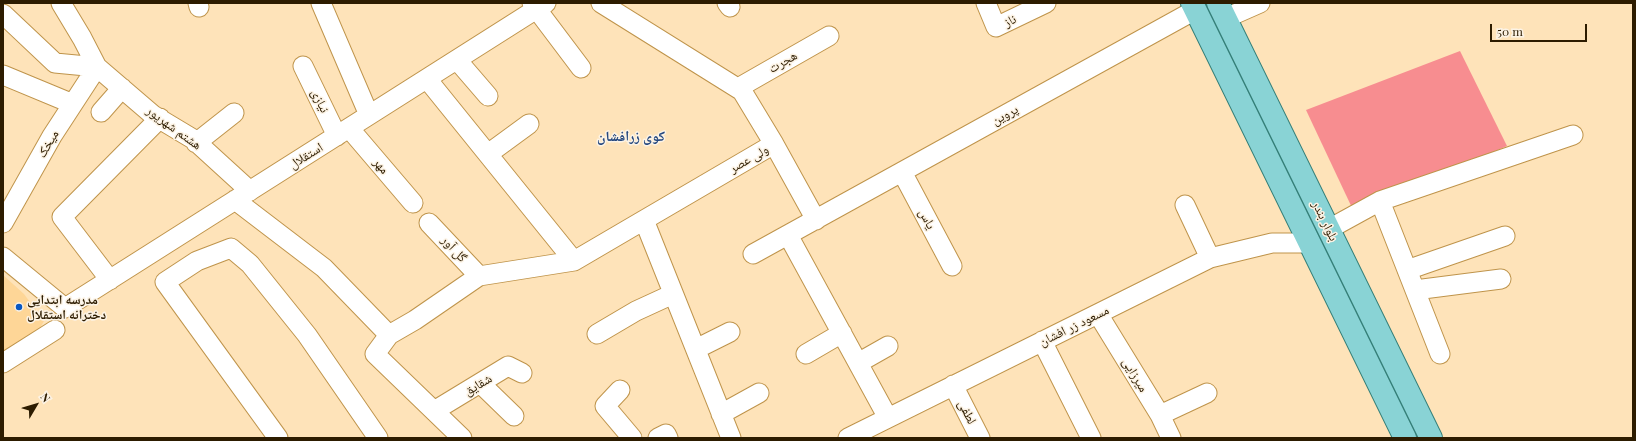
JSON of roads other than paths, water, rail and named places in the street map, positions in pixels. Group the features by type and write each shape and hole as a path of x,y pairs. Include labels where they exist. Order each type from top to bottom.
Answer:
{"main road":[{"name":"بلوار بندر","path":"1194,6 1405,438"},
{"name":"بلوار بندر","path":"1222,10 1431,438"}],"street":[{"path":"61,3 97,67"},
{"path":"321,3 369,115"},
{"path":"601,3 742,91 774,144"},
{"name":"ناز","path":"986,3 996,27 1046,3"},
{"path":"1222,10 1260,3"},
{"path":"538,5 581,68"},
{"name":"استقلال","path":"3,257 65,308 457,60 538,5"},
{"name":"پروین","path":"816,220 1194,6"},
{"path":"3,14 56,63 97,67"},
{"name":"هجرت","path":"738,88 829,36"},
{"path":"457,60 488,96"},
{"name":"نیازی","path":"303,66 343,132"},
{"name":"هشتم شهریور","path":"97,67 160,118 196,143 242,196 324,268 389,335"},
{"name":"میخک","path":"3,223 52,136 97,67"},
{"path":"3,75 73,104"},
{"path":"427,79 574,261 479,276 415,320 389,335 375,354 460,437"},
{"path":"102,112 122,88"},
{"path":"196,143 234,113"},
{"path":"110,280 62,217 160,118"},
{"path":"488,154 529,124"},
{"name":"مهر","path":"343,132 413,203"},
{"path":"1329,229 1380,200 1573,135"},
{"name":"ولی عصر","path":"574,261 774,144 816,220"},
{"name":"یاس","path":"902,172 952,266"},
{"path":"1380,200 1440,354"},
{"path":"1185,205 1210,258"},
{"path":"644,220 731,438"},
{"path":"753,254 816,220"},
{"name":"گل آور","path":"429,223 479,276"},
{"path":"788,235 888,418"},
{"path":"1407,270 1505,236"},
{"name":"مسعود زر افشان","path":"848,438 1210,258 1272,243 1309,243"},
{"path":"278,438 165,282 197,261 231,248 250,264 307,335 378,438"},
{"path":"1415,290 1501,279"},
{"path":"596,334 636,311 674,294"},
{"name":"میرزایی","path":"1098,314 1160,415 1171,438"},
{"path":"3,363 55,330"},
{"path":"696,349 730,332"},
{"path":"806,354 842,333"},
{"path":"1042,341 1091,438"},
{"path":"858,363 888,346"},
{"name":"شقایق","path":"434,411 508,366 522,373"},
{"path":"480,383 514,416"},
{"name":"لطفی","path":"953,386 980,438"},
{"path":"620,390 605,406 632,438"},
{"path":"721,414 759,393"},
{"path":"1160,415 1207,393"},
{"path":"658,438 666,434 668,438"}],"place":[{"name":"مدرسه ابتدایی دخترانه استقلال","path":"19,307"}],"district":[{"name":"کوی زرافشان","path":"631,137"}]}
